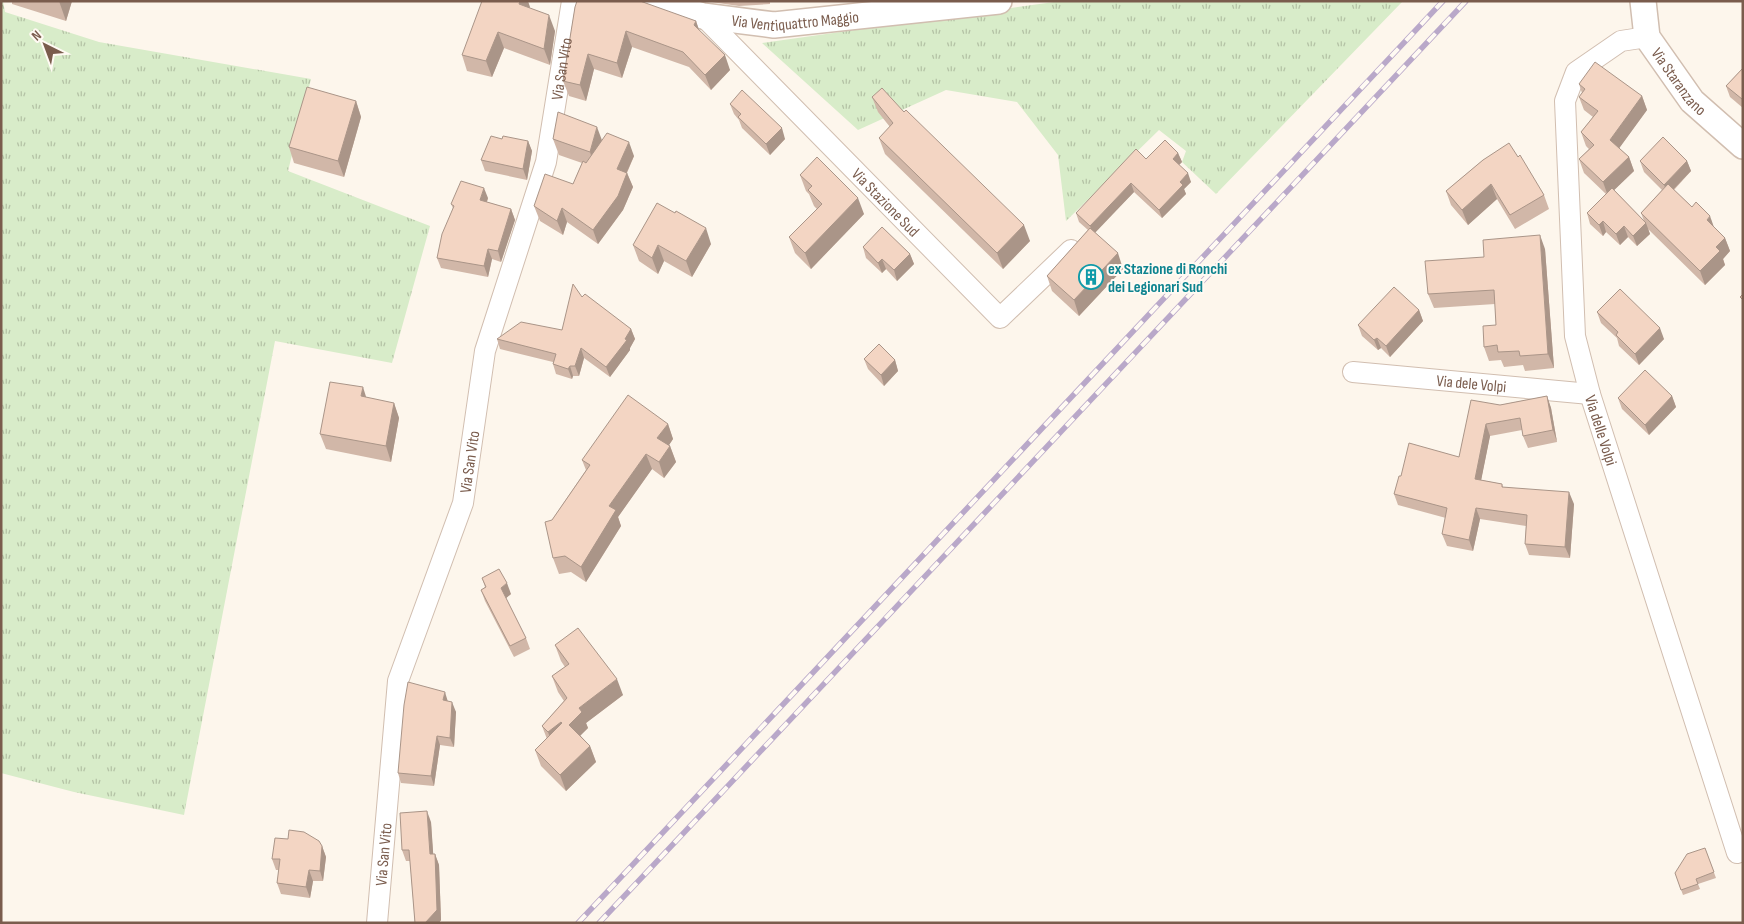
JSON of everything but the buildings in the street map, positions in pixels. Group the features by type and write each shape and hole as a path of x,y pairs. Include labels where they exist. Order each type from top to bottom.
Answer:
{"street":[{"name":"Via San Vito","path":"377,923 398,681 463,503 485,351 546,162 572,1"},
{"name":"Via Ventiquattro Maggio","path":"653,1 703,16 774,25 999,1"},
{"name":"Via Staranzano","path":"1643,1 1647,37 1692,101 1743,146"},
{"name":"Via Stazione Sud","path":"703,16 1000,318 1071,250"},
{"name":"Via delle Volpi","path":"1647,37 1621,41 1576,72 1565,101 1575,336 1590,394 1737,853"},
{"name":"Via dele Volpi","path":"1353,372 1590,394"}],"green space":[{"path":"1,1 3,1 5,12 99,42 311,79 288,171 430,226 392,363 275,341 184,815 74,792 1,773"},
{"path":"1061,1 1403,1 1216,194 1182,162 1186,151 1159,130 1066,221 1058,155 1017,102 946,90 858,130 762,43"}],"railway":[{"path":"578,923 1443,1"},
{"path":"599,923 1466,1"}],"place":[{"name":"ex Stazione di Ronchi dei Legionari Sud","path":"1091,277"}]}
